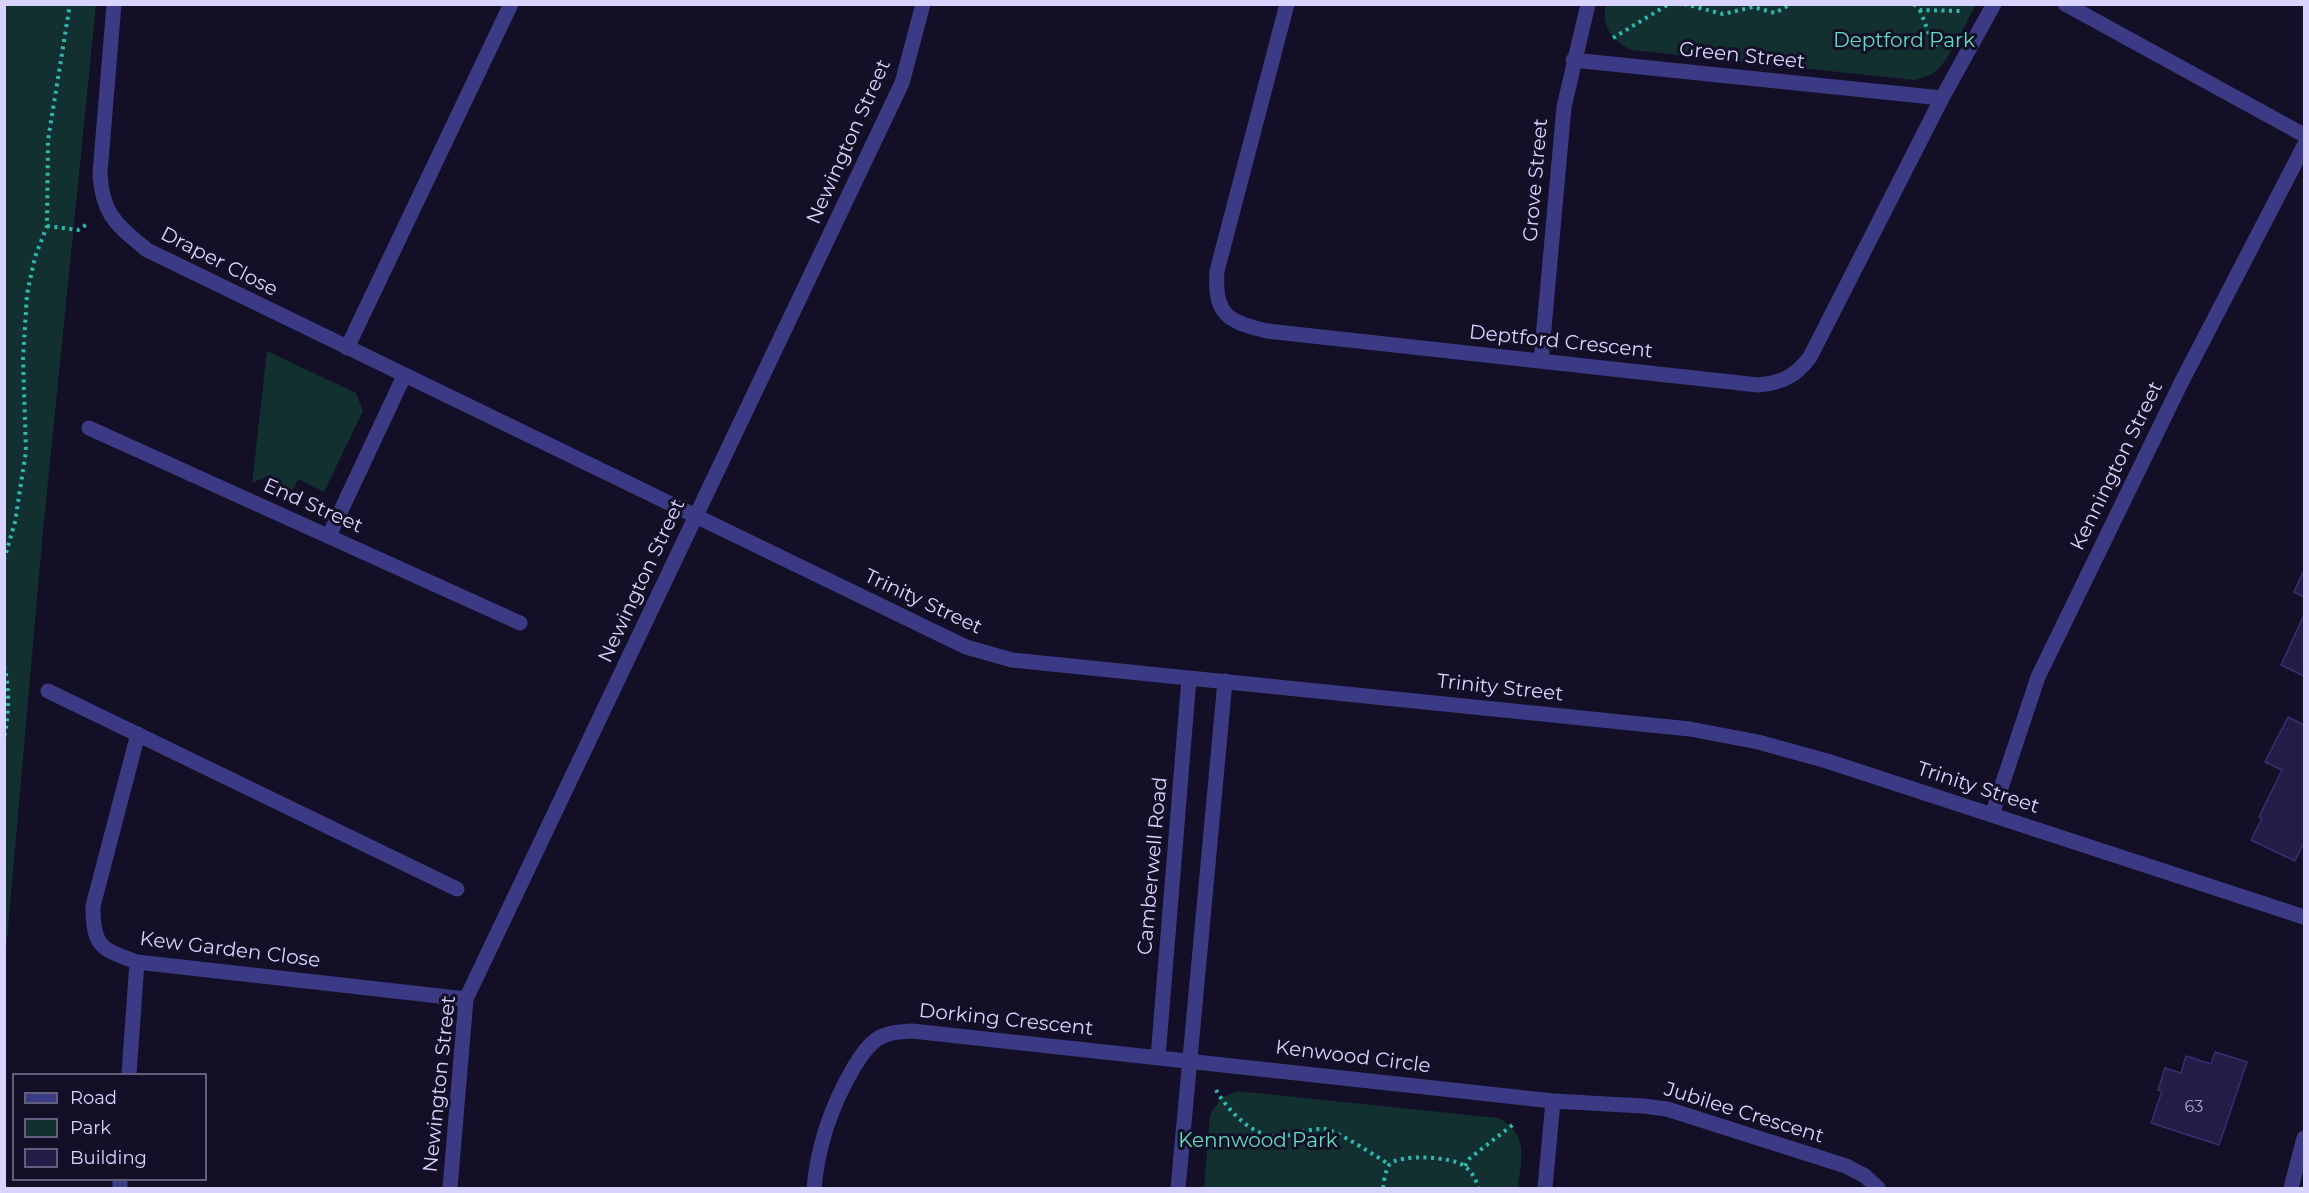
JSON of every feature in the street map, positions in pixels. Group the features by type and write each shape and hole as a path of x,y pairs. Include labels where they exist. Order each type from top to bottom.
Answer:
{"street":[{"name":"Draper Close","path":"114,4 100,173 101,194 107,210 120,228 147,250 696,517"},
{"path":"347,348 510,4"},
{"name":"Newington Street","path":"450,1188 466,999 902,83 923,4"},
{"name":"Deptford Crescent","path":"1287,4 1217,271 1216,291 1221,309 1230,319 1267,331 1758,385 1774,384 1788,378 1799,370 1810,357 1942,98 1991,10"},
{"name":"Grove Street","path":"1541,361 1564,107 1573,60 1588,4"},
{"path":"2065,4 2304,135"},
{"name":"Green Street","path":"1573,60 1942,98"},
{"name":"Kennington Street","path":"1992,815 2038,677 2181,383 2304,146"},
{"path":"329,537 404,376"},
{"name":"End Street","path":"89,428 520,623"},
{"name":"Trinity Street","path":"696,517 966,648 1012,660 1690,729 1792,750 2304,917"},
{"name":"Camberwell Road","path":"1158,1057 1189,678"},
{"path":"1178,1188 1195,1060 1225,681"},
{"path":"48,691 457,889"},
{"name":"Kew Garden Close","path":"138,734 93,906 93,927 97,941 110,952 137,962 466,999"},
{"path":"129,1073 137,962"},
{"name":"Dorking Crescent","path":"814,1188 822,1136 846,1080 863,1053 877,1039 892,1032 912,1031 1195,1060"},
{"name":"Kenwood Circle","path":"1195,1060 1553,1101"},
{"path":"1545,1188 1553,1101"},
{"name":"Jubilee Crescent","path":"1553,1101 1667,1109 1846,1166 1865,1176 1878,1188"},
{"path":"2291,1188 2304,1138"}],"path":[{"path":"4,560 15,522 26,451 23,359 27,294 35,256 47,226 48,140 70,4"},
{"path":"1573,60 1634,27 1669,4"},
{"path":"1684,4 1723,14 1753,6 1775,13 1791,4"},
{"path":"1914,4 1920,10 1931,39 1955,75"},
{"path":"1920,10 1991,10"},
{"path":"47,226 78,230 107,210"},
{"path":"4,666 7,678 8,717 4,738"},
{"path":"1195,1060 1228,1108 1250,1129 1279,1137 1302,1131 1328,1129 1390,1165"},
{"path":"1210,1102 1224,1090"},
{"path":"1465,1166 1470,1158 1514,1125 1509,1119"},
{"path":"1383,1188 1390,1165 1397,1159 1406,1157 1447,1160 1465,1166 1474,1175 1478,1188"}],"green space":[{"path":"5,4 96,5 42,542 5,962"},
{"name":"Deptford Park","path":"1606,4 1976,5 1941,65 1931,74 1914,80 1631,50 1610,32 1605,19"},
{"path":"267,351 356,393 363,411 324,492 298,479 293,490 266,477 252,483"},
{"name":"Kennwood Park","path":"1237,1091 1498,1118 1508,1124 1519,1140 1521,1157 1518,1188 1204,1188 1210,1115 1221,1098"}],"building":[{"path":"2304,570 2304,597 2294,592"},
{"path":"2304,615 2304,676 2281,665"},
{"path":"2288,717 2304,725 2304,842 2295,861 2251,840 2262,818 2259,817 2282,770 2265,762"},
{"path":"2215,1052 2247,1062 2219,1145 2151,1123 2162,1091 2158,1090 2165,1068 2181,1073 2186,1056 2211,1064"}]}
